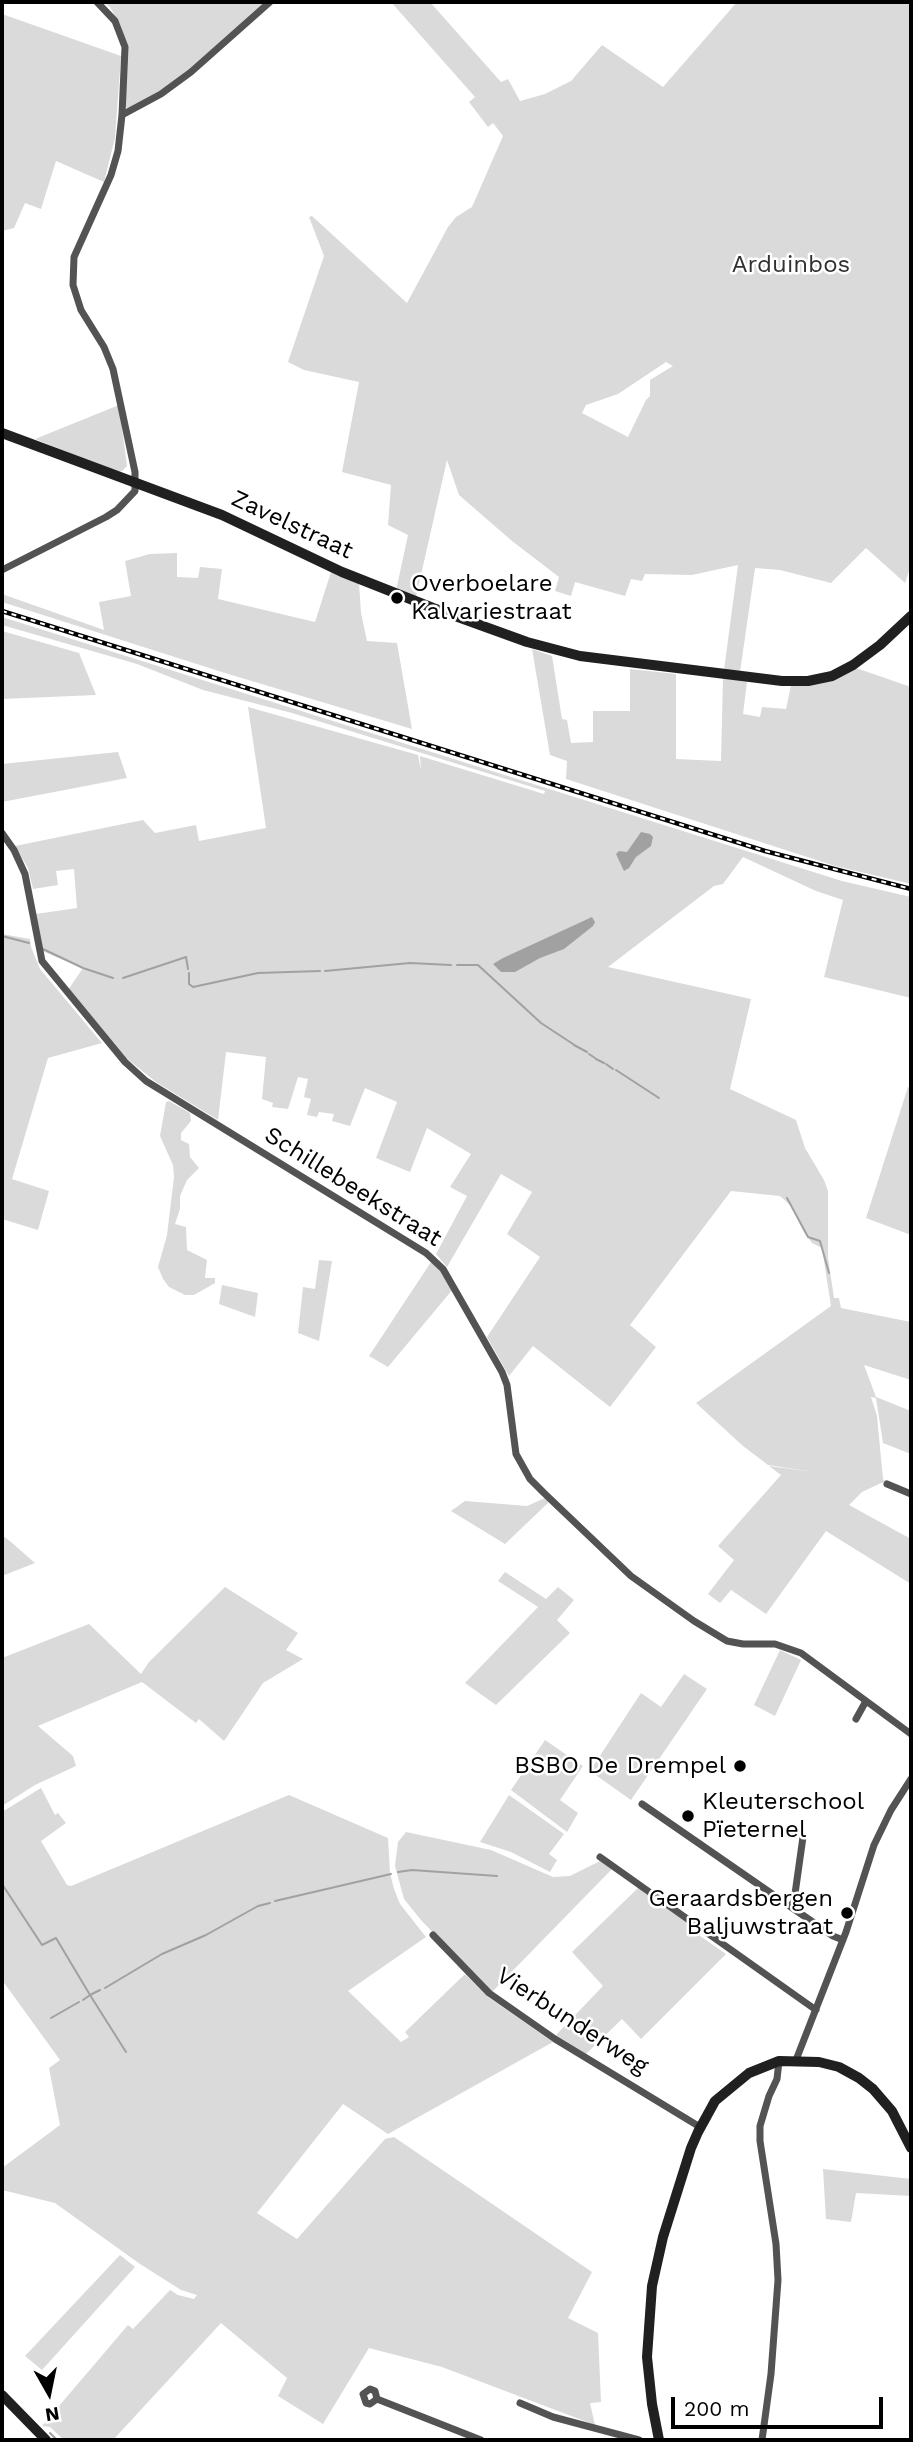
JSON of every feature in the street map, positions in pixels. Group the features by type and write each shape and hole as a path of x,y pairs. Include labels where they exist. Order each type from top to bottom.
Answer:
{"street":[{"path":"2,570 106,517 130,497 136,484 113,369 104,347 75,296 72,272 74,257 111,175 118,151 122,115 125,47 115,21 97,2"},
{"path":"122,115 161,94 191,72 271,2"},
{"name":"Zavelstraat","path":"2,433 222,515 342,572 433,608 527,642 580,656 782,681 808,681 832,676 853,664 880,645 911,616"},
{"name":"Schillebeekstraat","path":"2,833 14,850 25,874 41,961 125,1062 146,1081 426,1253 443,1269 502,1372 507,1385 516,1454 523,1469 537,1486 631,1576 694,1622 727,1641 743,1644 766,1643 801,1653 911,1734"},
{"path":"887,1484 911,1494"},
{"path":"856,1719 866,1701"},
{"path":"796,2060 843,1940 881,1829 911,1779"},
{"path":"642,1804 843,1940"},
{"path":"793,1908 803,1838"},
{"path":"600,1857 816,2010"},
{"name":"Vierbunderweg","path":"433,1935 496,1999 555,2039 700,2127"},
{"path":"762,2440 771,2374 778,2280 776,2244 760,2126 777,2079 779,2061"},
{"path":"659,2440 647,2357 652,2286 663,2237 691,2148 715,2101 749,2073 779,2061 819,2062 839,2067 859,2078 892,2111 911,2148"},
{"path":"2,2395 46,2440"},
{"path":"377,2399 464,2438 481,2440"},
{"path":"520,2403 553,2417 639,2440"}],"green space":[{"path":"103,2 267,2 189,71 128,109 125,106 126,46 121,26 110,7"},
{"name":"Arduinbos","path":"391,2 430,2 501,82 508,79 520,101 545,94 571,81 602,45 663,87 737,2 911,2 911,565 905,583 866,548 831,583 780,570 755,568 740,672 724,670 738,565 692,575 645,574 642,581 631,579 625,596 575,582 571,596 555,591 559,577 459,495 447,460 416,597 396,591 408,535 388,525 391,485 342,472 359,382 304,370 288,362 324,256 309,217 312,216 407,303 448,227 456,217 472,207 503,136 493,123 488,127 469,102 475,97","holes":["666,362 673,366 650,380 650,396 628,437 582,413 586,405 618,394"]},
{"path":"2,14 121,56 115,138 104,182 56,161 41,209 25,203 14,228 2,231"},
{"path":"119,405 127,466 122,471 116,472 35,439"},
{"path":"177,553 177,577 198,578 200,567 222,569 218,599 315,622 331,572 359,583 361,613 367,641 397,643 412,729 2,602 2,594 104,630 99,602 131,596 125,561 150,554"},
{"path":"2,617 842,881 911,897 911,998 824,977 843,900 816,891 743,857 723,884 714,886 608,967 751,999 730,1089 796,1120 805,1148 828,1191 828,1258 834,1298 839,1298 841,1308 911,1322 911,1380 864,1365 876,1397 911,1411 911,1454 883,1443 876,1398 871,1397 877,1416 883,1479 886,1483 862,1492 849,1505 911,1539 911,1584 826,1531 766,1614 731,1590 720,1603 708,1594 734,1560 718,1546 781,1475 769,1466 814,1472 768,1465 696,1403 831,1306 822,1248 812,1243 791,1206 780,1196 731,1191 630,1325 656,1347 610,1407 533,1346 509,1376 487,1337 540,1257 507,1234 532,1192 501,1174 447,1267 436,1254 467,1196 450,1187 471,1154 427,1128 410,1172 376,1158 397,1102 365,1088 350,1126 332,1121 334,1114 319,1112 317,1117 307,1115 311,1099 304,1097 308,1079 298,1077 288,1109 272,1107 273,1103 262,1099 266,1057 226,1052 218,1120 156,1082 126,1058 68,990 83,968 42,951 36,914 77,908 74,869 56,871 58,885 33,889 28,868 15,846 143,820 155,833 196,825 199,841 266,828 248,707 418,755 421,770 420,756 544,794 545,791 292,713 203,690 137,664 2,625"},
{"path":"2,631 79,653 96,695 2,699"},
{"path":"532,649 552,656 562,719 567,720 571,743 593,742 593,711 630,711 630,669 676,674 676,759 721,761 723,678 747,682 743,714 760,717 762,707 786,709 791,685 856,668 911,687 911,884 835,866 566,779 567,761 550,755"},
{"path":"118,752 127,778 2,802 2,764"},
{"path":"2,934 30,939 40,969 102,1043 48,1058 12,1179 49,1191 38,1230 2,1219"},
{"path":"908,1087 911,1088 911,1235 866,1218"},
{"path":"169,1101 190,1113 191,1121 181,1133 181,1140 189,1144 190,1157 199,1168 187,1180 180,1196 180,1209 175,1224 186,1227 187,1250 207,1260 205,1278 215,1278 215,1283 194,1295 185,1295 169,1287 158,1267 167,1235 174,1177 173,1165 160,1136 166,1102"},
{"path":"319,1260 332,1261 319,1341 298,1333 303,1287 315,1289"},
{"path":"431,1262 438,1267 453,1289 388,1367 369,1356"},
{"path":"222,1285 258,1293 255,1317 219,1304"},
{"path":"545,1498 549,1502 505,1544 451,1511 465,1501 527,1506"},
{"path":"2,1535 11,1542 35,1563 2,1576"},
{"path":"505,1572 546,1599 558,1587 574,1600 557,1620 570,1633 496,1705 465,1683 538,1607 498,1581"},
{"path":"225,1587 298,1633 286,1650 303,1659 263,1683 224,1741 199,1719 196,1723 142,1682 38,1726 73,1756 76,1766 35,1785 2,1806 2,1658 89,1624 141,1674 149,1662"},
{"path":"780,1650 801,1660 775,1716 754,1705"},
{"path":"684,1674 707,1689 631,1800 590,1771 641,1693 661,1707"},
{"path":"545,1740 583,1766 560,1800 578,1813 567,1832 511,1790"},
{"path":"41,1788 55,1815 58,1813 66,1823 41,1841 67,1885 71,1886 289,1795 388,1838 390,1873 394,1889 400,1904 426,1937 348,1991 401,2042 409,2037 405,2032 465,1974 488,1997 553,2042 388,2134 343,2104 257,2213 297,2239 385,2139 394,2137 592,2272 568,2318 598,2333 601,2402 590,2403 595,2425 442,2367 369,2348 323,2424 278,2396 287,2378 221,2323 113,2440 64,2440 50,2427 42,2426 128,2325 133,2329 170,2290 194,2299 197,2295 181,2290 140,2264 55,2203 2,2190 2,2168 60,2125 49,2068 60,2060 2,1980 2,1812"},
{"path":"509,1795 564,1834 549,1854 557,1860 550,1872 511,1852 480,1842"},
{"path":"406,1832 491,1850 553,1877 570,1876 600,1861 612,1869 491,1993 404,1899 395,1866 398,1842"},
{"path":"638,1888 695,1928 693,1931 726,1954 641,2039 622,2019 586,2054 556,2035 603,1986 572,1952"},
{"path":"823,2169 911,2179 911,2196 856,2193 851,2222 826,2219"},
{"path":"120,2255 135,2267 42,2370 25,2356"}],"shaded area":[{"path":"641,832 653,837 651,846 636,857 624,871 616,854 619,851 627,852"},
{"path":"592,917 595,922 593,926 564,949 515,972 501,972 493,964 503,958"}],"waterway":[{"path":"2,936 29,943"},
{"path":"43,949 83,968 113,978"},
{"path":"123,978 186,957 188,969"},
{"path":"325,971 410,963 451,965"},
{"path":"457,965 478,965 541,1023 573,1044"},
{"path":"189,973 189,984 193,987 258,973 320,971"},
{"path":"574,1045 587,1052"},
{"path":"589,1054 595,1058"},
{"path":"596,1059 604,1063"},
{"path":"606,1064 613,1069"},
{"path":"616,1070 659,1098"},
{"path":"787,1198 808,1237 820,1241 829,1273"},
{"path":"398,1872 412,1870 497,1876"},
{"path":"275,1901 391,1874"},
{"path":"2,1884 42,1945 56,1938 90,1995 100,1990"},
{"path":"105,1988 162,1954 206,1935 258,1906 270,1903"},
{"path":"83,2000 90,1995 126,2052"},
{"path":"51,2018 79,2002"},
{"path":"50,2433 57,2440"}],"railway":[{"path":"2,611 765,851 911,889"}],"place":[{"name":"Overboelare Kalvariestraat","path":"397,598"},
{"name":"BSBO De Drempel","path":"740,1766"},
{"name":"Kleuterschool Pïeternel","path":"688,1816"},
{"name":"Geraardsbergen Baljuwstraat","path":"847,1913"}]}
